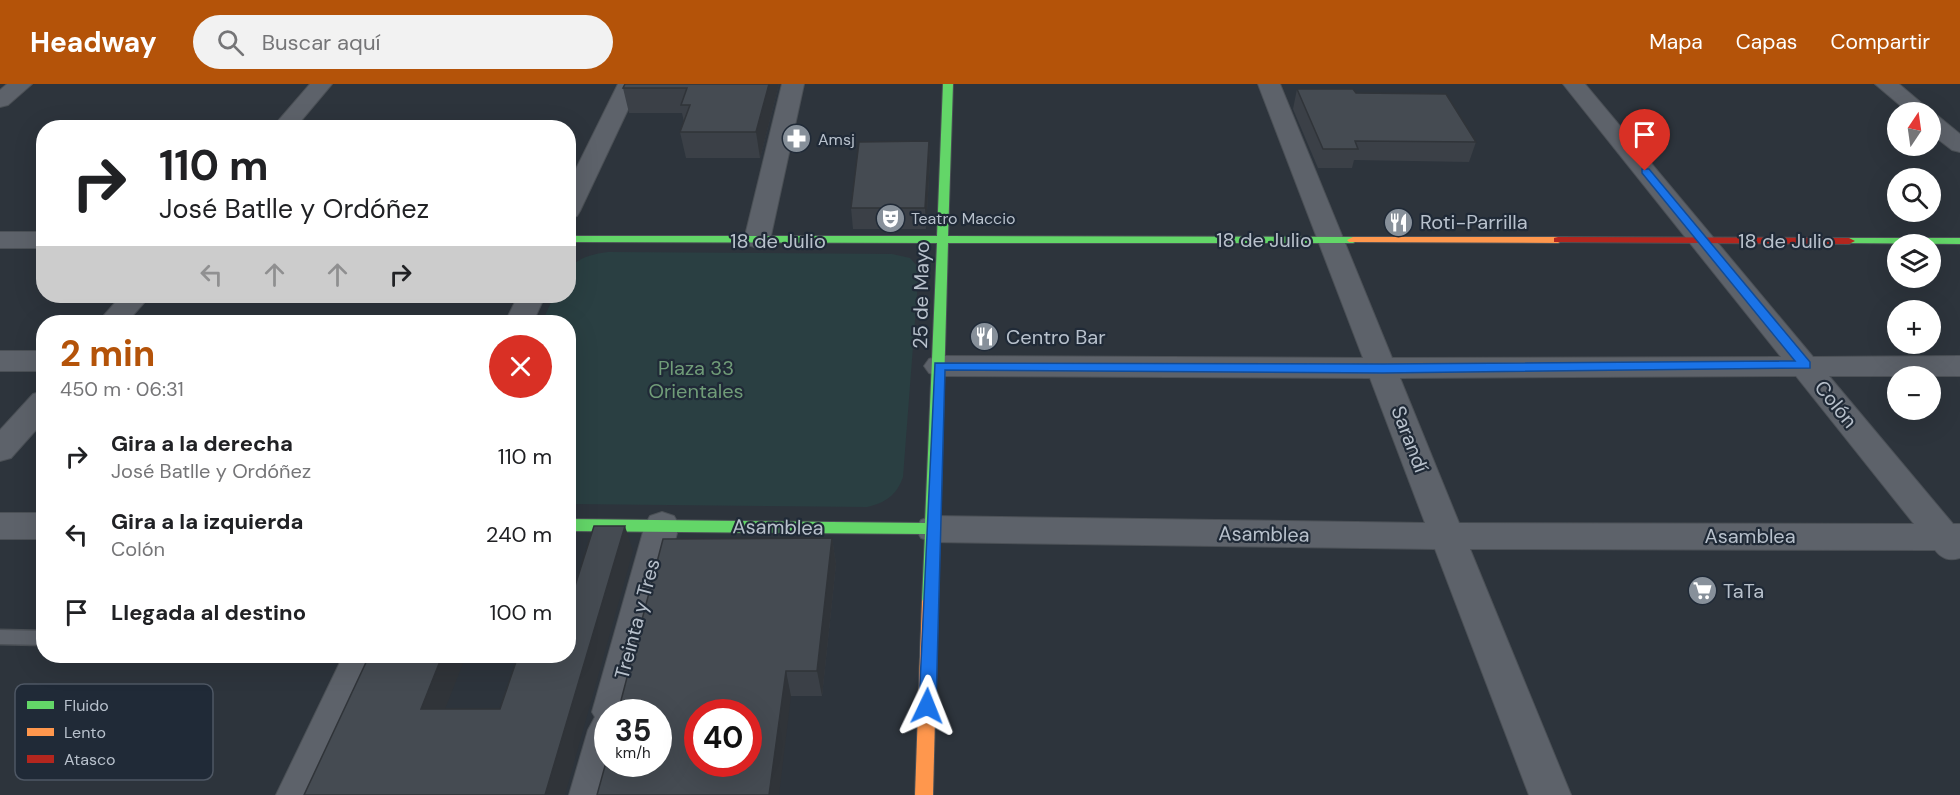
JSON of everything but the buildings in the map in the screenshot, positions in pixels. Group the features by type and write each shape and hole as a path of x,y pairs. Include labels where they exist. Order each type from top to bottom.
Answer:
{"street":[{"path":"0,100 21,84"},
{"path":"290,120 321,84"},
{"path":"576,194 629,84"},
{"path":"757,240 793,84"},
{"name":"25 de Mayo","path":"924,795 939,366 940,241 948,84"},
{"name":"Sarandí","path":"1269,84 1550,795"},
{"name":"Colón","path":"1574,84 1954,543"},
{"path":"1886,84 1908,102"},
{"path":"1941,130 1960,145"},
{"name":"18 de Julio","path":"576,239 1960,241"},
{"path":"0,240 36,240"},
{"path":"118,315 130,303"},
{"path":"0,361 36,361"},
{"path":"939,366 1383,368 1960,366"},
{"path":"0,450 36,410"},
{"name":"Asamblea","path":"576,525 1954,543"},
{"name":"Treinta y Tres","path":"615,699 662,525"},
{"path":"0,526 36,526"},
{"path":"297,795 359,663"},
{"path":"590,795 595,777"}],"lane":[{"path":"0,637 36,638"}],"green space":[{"name":"Plaza 33 Orientales","path":"608,252 892,254 910,258 919,268 903,477 894,493 885,500 867,507 576,504 576,315 545,315 551,303 576,303 576,263"}],"traffic: fast":[{"path":"930,601 948,84"},
{"path":"576,239 1353,240"},
{"path":"1849,241 1960,241"},
{"path":"576,525 933,529"}],"traffic: slow":[{"path":"1353,240 1558,240"},
{"path":"924,795 930,601"}],"traffic: jam":[{"path":"1558,240 1849,241"}],"place":[{"name":"Amsj","path":"797,139"},
{"name":"Teatro Maccio","path":"890,218"},
{"name":"Roti-Parrilla","path":"1399,222"},
{"name":"Centro Bar","path":"985,337"},
{"name":"TaTa","path":"1702,591"}],"route":[{"path":"927,706 939,366 1383,368 1805,365 1645,171"}]}
